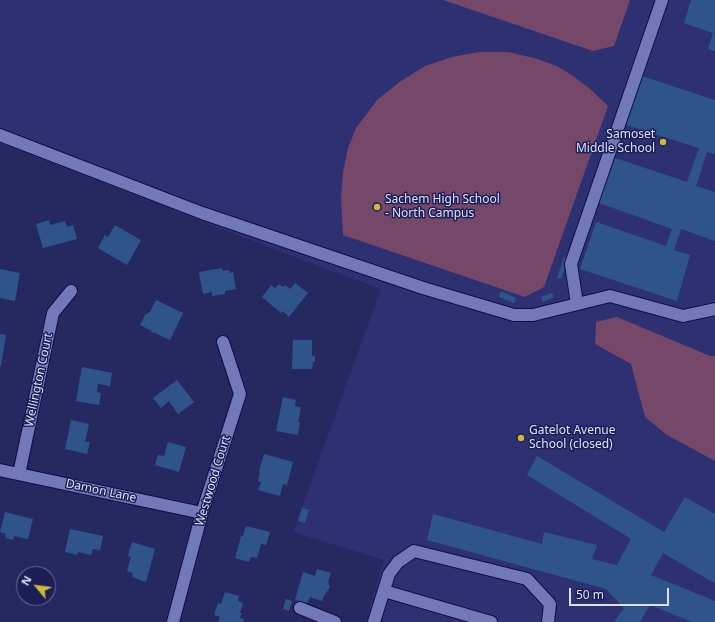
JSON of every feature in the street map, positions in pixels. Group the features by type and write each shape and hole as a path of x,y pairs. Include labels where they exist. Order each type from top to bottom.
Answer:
{"street":[{"path":"577,304 571,264 662,0"},
{"path":"0,135 202,213 431,291 514,315 533,315 610,296 683,316 715,309"},
{"name":"Wellington Court","path":"19,474 53,314 71,291"},
{"name":"Westwood Court","path":"173,622 202,514 240,394 223,342"},
{"name":"Damon Lane","path":"0,470 43,478 202,514"},
{"path":"374,622 389,574 398,562 414,551 527,579 550,604 548,622"},
{"path":"384,591 492,622"},
{"path":"300,608 335,622"}],"shaded area":[{"path":"0,0 715,0 715,622 366,622 384,560 293,532 381,289 0,143"},
{"path":"443,0 630,0 614,46 593,51"},
{"path":"479,52 508,52 534,58 557,66 589,88 608,106 544,287 525,297 343,235 341,198 343,172 348,148 356,128 377,100 401,81 425,66 452,57"},
{"path":"617,317 710,356 715,356 715,461 667,435 645,417 631,364 595,344 596,322"}],"building":[{"path":"691,0 715,0 715,51 708,49 713,33 684,23"},
{"path":"642,76 715,100 715,154 707,152 696,186 715,192 715,241 681,229 674,250 690,255 677,301 580,269 596,222 666,246 672,229 599,203 615,158 687,182 699,148 626,125"},
{"path":"49,220 50,225 65,221 67,227 73,225 77,239 43,248 36,224"},
{"path":"115,225 141,240 127,265 98,248 105,235 108,237"},
{"path":"564,257 568,259 561,279 557,278"},
{"path":"222,268 223,271 229,270 230,273 233,272 236,289 225,291 225,294 212,296 212,292 203,294 199,272"},
{"path":"0,269 20,273 15,301 0,298"},
{"path":"295,283 308,293 289,317 283,311 281,313 262,297 271,285 275,288 279,284 283,287 285,285 290,289"},
{"path":"501,291 516,298 514,303 499,297"},
{"path":"552,293 554,297 543,302 541,297"},
{"path":"156,300 183,313 170,340 153,332 151,333 152,331 140,325 146,313 147,314 150,312"},
{"path":"0,334 6,335 1,366 0,366"},
{"path":"293,340 312,340 312,356 315,356 315,362 313,362 312,369 292,369"},
{"path":"82,367 112,373 110,386 98,384 97,392 101,393 99,405 76,401"},
{"path":"177,380 194,402 178,414 169,401 161,408 153,398"},
{"path":"283,397 296,400 295,406 301,407 298,422 300,422 298,435 276,431"},
{"path":"71,420 89,424 85,442 90,442 87,454 65,449"},
{"path":"168,442 186,447 179,472 155,465 158,455 164,456"},
{"path":"264,454 293,462 287,485 283,484 280,496 258,490 261,482 258,481 259,471"},
{"path":"537,456 664,532 685,497 715,514 714,583 663,553 651,575 715,601 715,622 692,622 650,605 640,622 614,622 624,608 606,589 427,540 433,514 542,544 544,532 597,545 592,559 617,565 631,539 527,475"},
{"path":"302,508 309,510 305,523 298,521"},
{"path":"5,512 33,519 28,539 14,536 13,540 5,538 6,534 0,532"},
{"path":"246,526 270,532 266,545 261,544 257,558 251,557 249,562 235,558 241,536 243,536"},
{"path":"70,529 103,536 100,550 93,549 91,555 78,552 77,555 65,552"},
{"path":"132,542 155,549 146,582 132,577 133,573 127,571 131,557 128,556"},
{"path":"317,569 331,573 328,582 330,587 322,601 310,597 307,603 295,600 303,572 315,576"},
{"path":"225,592 239,596 238,601 243,603 240,618 244,619 243,622 218,622 220,617 214,615 218,603 221,604"},
{"path":"286,599 292,601 289,611 283,609"}],"place":[{"name":"Samoset Middle School","path":"663,142"},
{"name":"Sachem High School - North Campus","path":"377,207"},
{"name":"Gatelot Avenue School (closed)","path":"521,438"}]}
